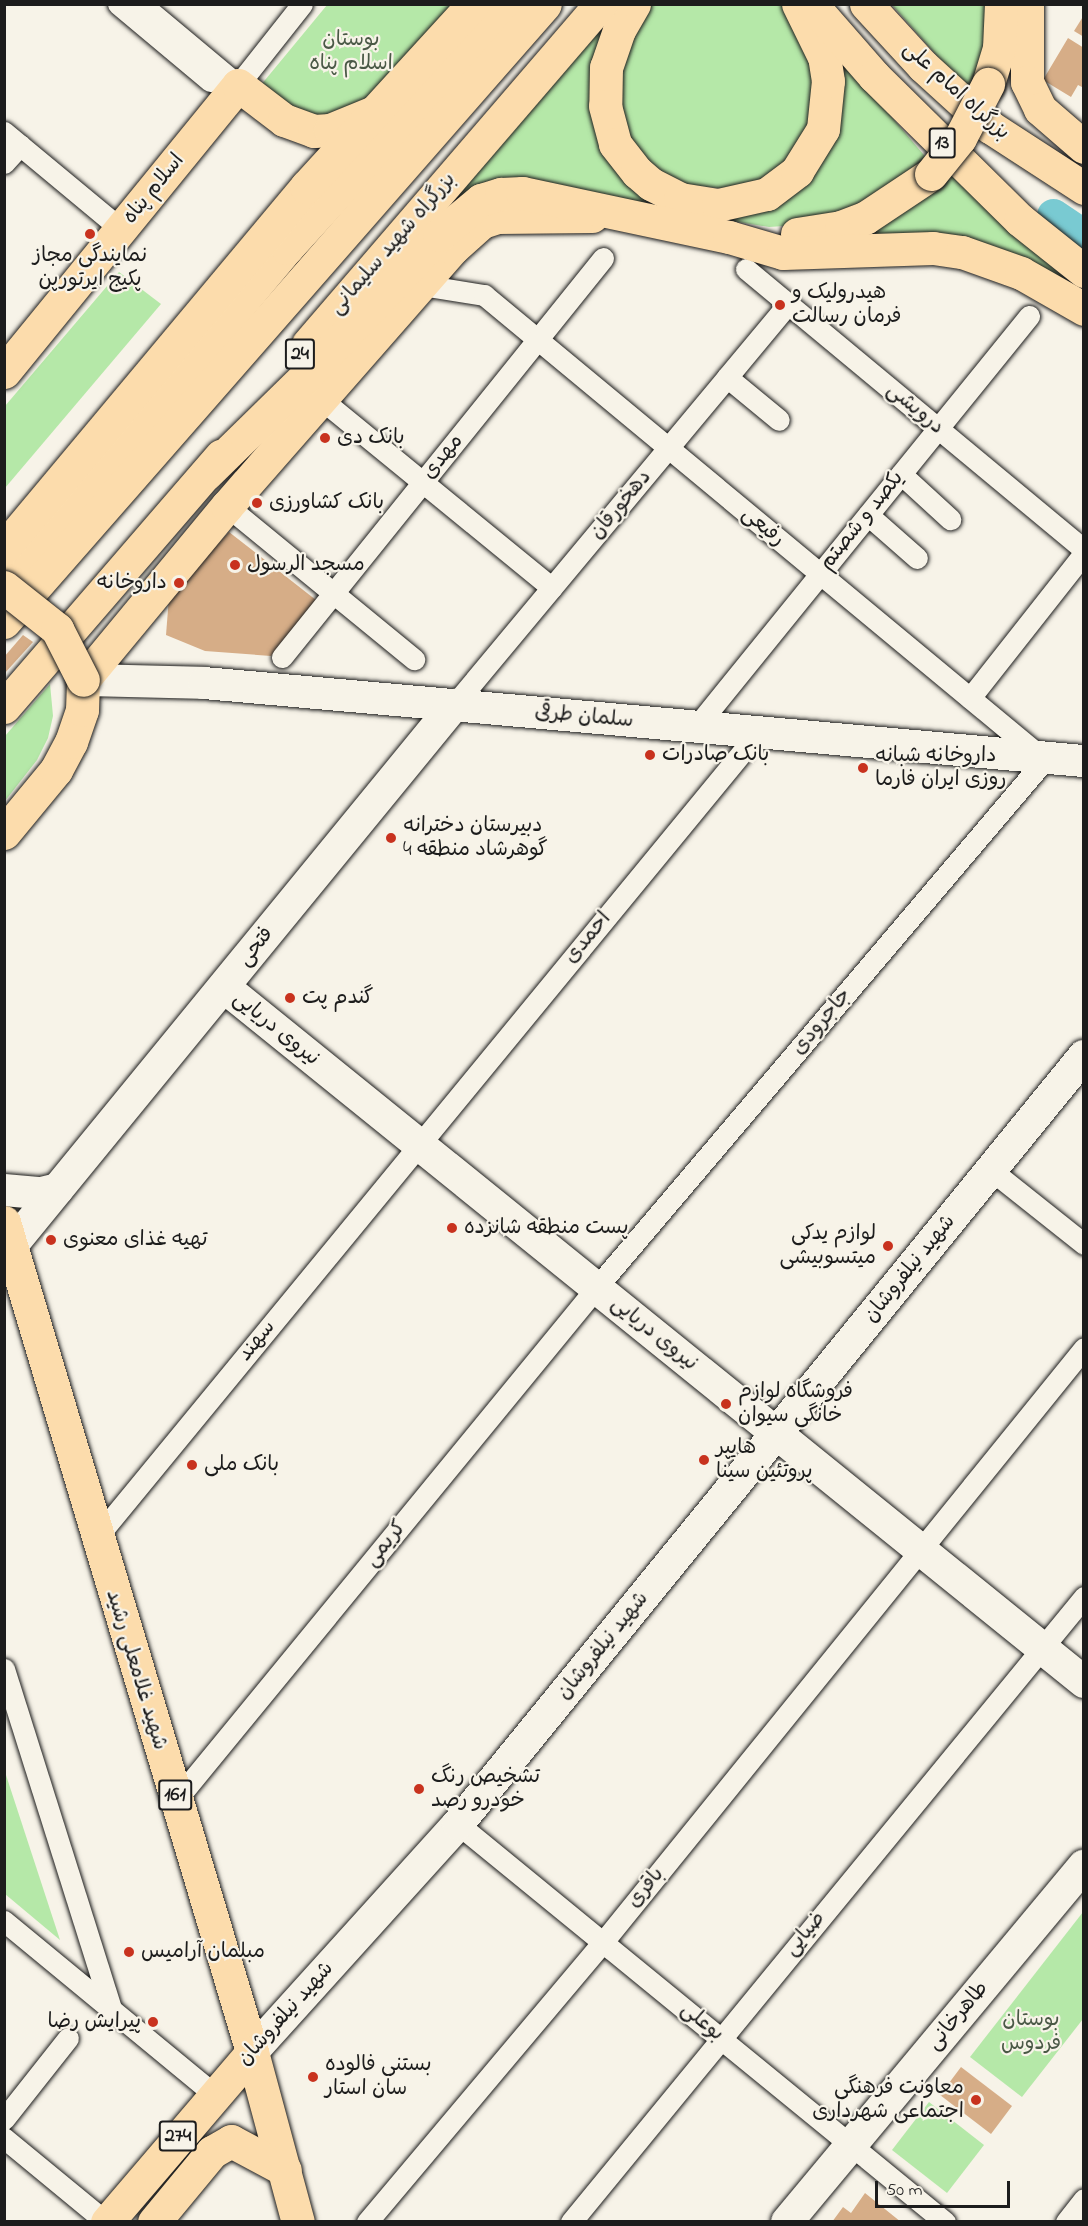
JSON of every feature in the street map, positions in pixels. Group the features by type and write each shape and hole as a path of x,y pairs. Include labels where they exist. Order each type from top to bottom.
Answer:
{"main road":[{"path":"4,548 306,187 418,67 473,4"},
{"path":"418,67 492,4"},
{"path":"4,833 56,770 82,710 83,680 57,629 4,586 287,248 509,4"},
{"name":"بزرگراه شهید سلیمانی","path":"4,622 545,4"},
{"name":"بزرگراه شهید سلیمانی","path":"4,707 207,474 315,335 600,4"},
{"path":"634,4 619,30 606,67 605,106 615,144 637,172 651,184 680,199 718,205 767,194 797,171 823,129 828,81 824,57 798,4"},
{"name":"بزرگراه امام علی","path":"812,4 874,76 1020,220 1083,271"},
{"name":"بزرگراه امام علی","path":"866,4 923,66 990,127 1083,188"},
{"path":"729,237 812,233 841,227 888,206 931,174 960,138 988,84 999,48 1001,4"},
{"path":"1027,4 1027,82 1040,109 1083,147"},
{"path":"233,91 284,120 308,129 330,130 374,112"},
{"name":"اسلام پناه","path":"4,372 233,91"},
{"path":"207,474 304,378 439,235 481,200 522,194 729,237 783,253 933,248 962,252 1021,273 1083,309"},
{"path":"83,680 227,506 422,285 482,222 497,217 634,218"},
{"name":"سلمان طرقی","path":"83,680 204,683 1083,761"},
{"name":"فتحی","path":"7,1240 58,1189 454,705"},
{"name":"نیروی دریایی","path":"224,987 777,1432 1083,1682"},
{"name":"شهید نیلفروشان","path":"107,2222 213,2093 458,1824 1083,1056"},
{"path":"4,1190 41,1193 58,1189"},
{"name":"شهید غلامعلی رشید","path":"7,1240 252,2052 298,2222"},
{"name":"طاهرخانی","path":"787,2222 1083,1866"},
{"name":"274","path":"154,2222 212,2152 231,2141 285,2170"}],"street":[{"path":"118,4 233,91"},
{"path":"141,4 233,91"},
{"name":"اسلام پناه","path":"233,91 302,4"},
{"path":"4,163 12,139 121,229"},
{"name":"مهدی","path":"282,657 603,258"},
{"name":"درویشی","path":"746,269 1083,551"},
{"name":"رفیعی","path":"422,285 484,295 970,698 1045,757"},
{"name":"دهخورقان","path":"454,705 788,304"},
{"name":"یکصد و شصتم","path":"696,727 1029,316"},
{"path":"727,378 779,420"},
{"path":"321,399 552,588"},
{"path":"901,474 950,519"},
{"path":"227,506 332,595 414,659"},
{"path":"868,515 917,558"},
{"path":"970,698 1083,551"},
{"name":"احمدی","path":"417,1143 758,733"},
{"name":"جاجرودی","path":"596,1288 1045,757"},
{"name":"سهند","path":"96,1538 417,1143"},
{"path":"991,1170 1083,1244"},
{"name":"کریمی","path":"176,1800 596,1288"},
{"name":"باقری","path":"375,2219 603,1942 918,1548 1083,1348"},
{"name":"ضیایی","path":"571,2222 720,2037 1083,1597"},
{"path":"4,1669 111,2008"},
{"name":"بوعلی","path":"458,1824 945,2222"},
{"path":"4,1921 213,2093"},
{"path":"4,2119 68,2038"},
{"path":"4,2138 107,2222"},
{"path":"1066,2222 1083,2199"}],"green space":[{"name":"بوستان اسلام پناه","path":"327,5 459,5 377,92 328,122 256,91"},
{"path":"623,5 598,89 672,204 801,179 823,36 929,161 908,181 814,224 769,227 501,183 341,320"},
{"path":"642,5 790,5 816,52 807,147 752,191 662,183 615,118 620,44"},
{"path":"892,5 992,5 974,92 938,57"},
{"path":"946,170 1048,263 1083,291 1035,273 828,238"},
{"path":"119,272 161,304 5,488 5,406"},
{"path":"50,684 53,716 48,738 37,760 5,801 5,736"},
{"path":"5,1772 60,1940 5,1894"},
{"name":"بوستان فردوس","path":"1083,1912 1083,2019 1022,2097 970,2057"},
{"path":"929,2102 984,2145 947,2193 892,2150"}],"building":[{"path":"1084,15 1084,37 1074,31"},
{"path":"1068,38 1084,48 1084,88 1078,85 1071,97 1043,80"},
{"name":"مسجد الرسول","path":"229,532 316,600 271,656 205,651 166,635 169,597"},
{"path":"23,635 33,642 4,674 4,657"},
{"name":"معاونت فرهنگی اجتماعی شهرداری","path":"961,2067 1012,2106 991,2134 940,2095"},
{"path":"865,2193 901,2222 832,2222 843,2207 851,2213"}],"waterway":[{"path":"1053,215 1084,236"}],"place":[{"name":"نمایندگی مجاز پکیج ایرتورپن","path":"90,234"},
{"name":"هیدرولیک و فرمان رسالت","path":"780,305"},
{"name":"بانک دی","path":"325,438"},
{"name":"بانک کشاورزی","path":"257,503"},
{"name":"مسجد الرسول","path":"235,565"},
{"name":"داروخانه","path":"179,583"},
{"name":"بانک صادرات","path":"650,755"},
{"name":"داروخانه شبانه روزی ایران فارما","path":"863,768"},
{"name":"دبیرستان دخترانه گوهرشاد منطقه 4","path":"391,838"},
{"name":"گندم پت","path":"290,998"},
{"name":"پست منطقه شانزده","path":"452,1228"},
{"name":"تهیه غذای معنوی","path":"51,1240"},
{"name":"لوازم یدکی میتسوبیشی","path":"888,1246"},
{"name":"فروشگاه لوازم خانگی سیوان","path":"726,1404"},
{"name":"هایپر پروتئین سینا","path":"704,1460"},
{"name":"بانک ملی","path":"192,1465"},
{"name":"تشخیص رنگ خودرو رصد","path":"419,1789"},
{"name":"مبلمان آرامیس","path":"129,1952"},
{"name":"پیرایش رضا","path":"153,2022"},
{"name":"بستنی فالوده سان استار","path":"313,2077"},
{"name":"معاونت فرهنگی اجتماعی شهرداری","path":"976,2100"}]}
